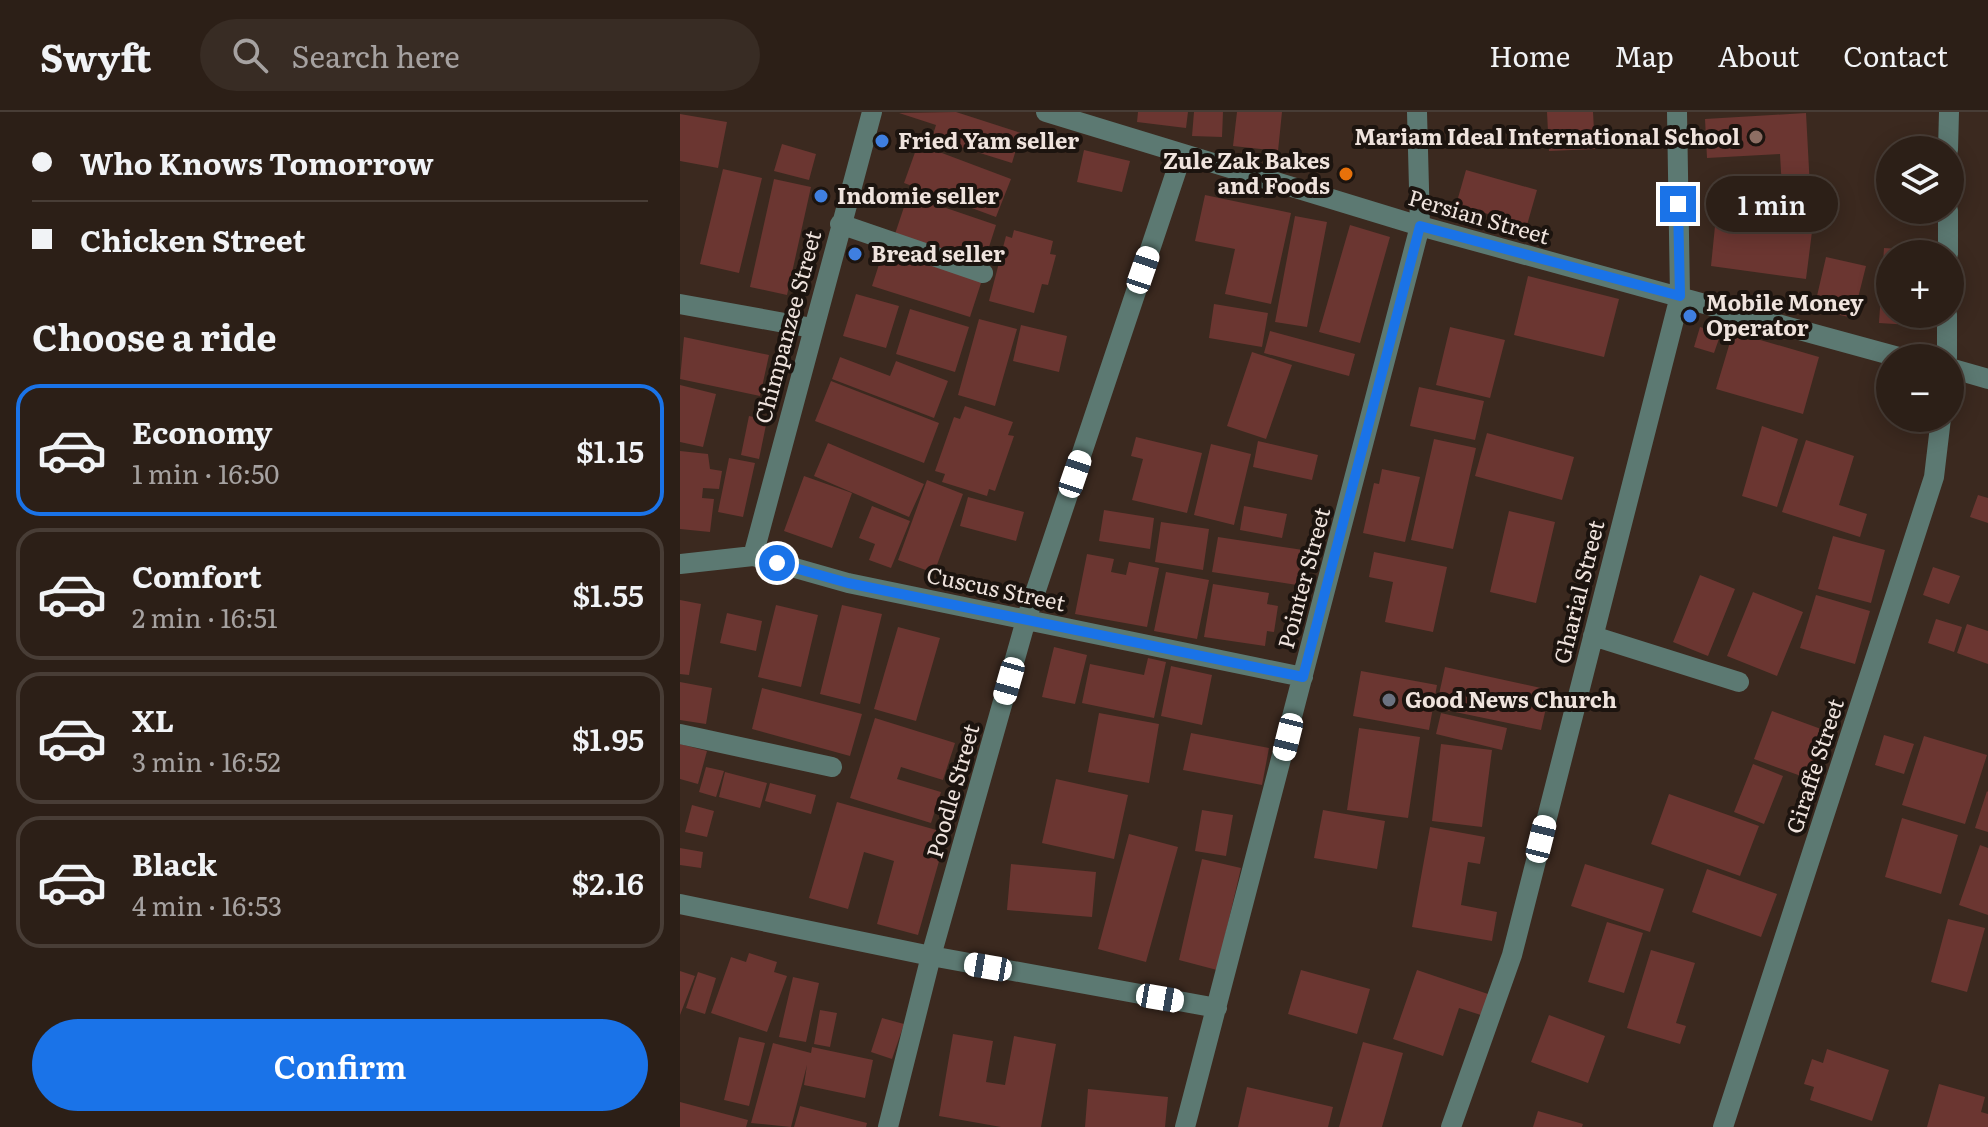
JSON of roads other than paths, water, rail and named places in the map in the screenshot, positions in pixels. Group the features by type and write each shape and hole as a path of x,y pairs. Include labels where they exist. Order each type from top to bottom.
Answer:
{"street":[{"name":"Chimpanzee Street","path":"753,556 872,112"},
{"name":"Pointer Street","path":"1185,1127 1420,226 1417,112"},
{"name":"Gharial Street","path":"1451,1127 1512,955 1680,296 1677,112"},
{"path":"1948,136 1949,112"},
{"name":"Persian Street","path":"1051,113 1420,226 1876,351"},
{"name":"Poodle Street","path":"888,1127 931,956 1026,620 1182,154"},
{"path":"840,224 983,273"},
{"path":"680,304 812,328"},
{"path":"1964,372 1988,379"},
{"name":"Giraffe Street","path":"1723,1127 1934,477 1939,432"},
{"name":"Cuscus Street","path":"680,564 753,556 848,583 1303,677"},
{"path":"1593,636 1739,682"},
{"path":"680,734 832,767"},
{"path":"680,904 931,956 1217,1008"}],"place":[{"name":"Mariam Ideal International School","path":"1756,137"},
{"name":"Fried Yam seller","path":"882,141"},
{"name":"Zule Zak Bakes and Foods","path":"1346,174"},
{"name":"Indomie seller","path":"821,196"},
{"name":"Bread seller","path":"855,254"},
{"name":"Mobile Money Operator","path":"1690,316"},
{"name":"Good News Church","path":"1389,700"}]}
